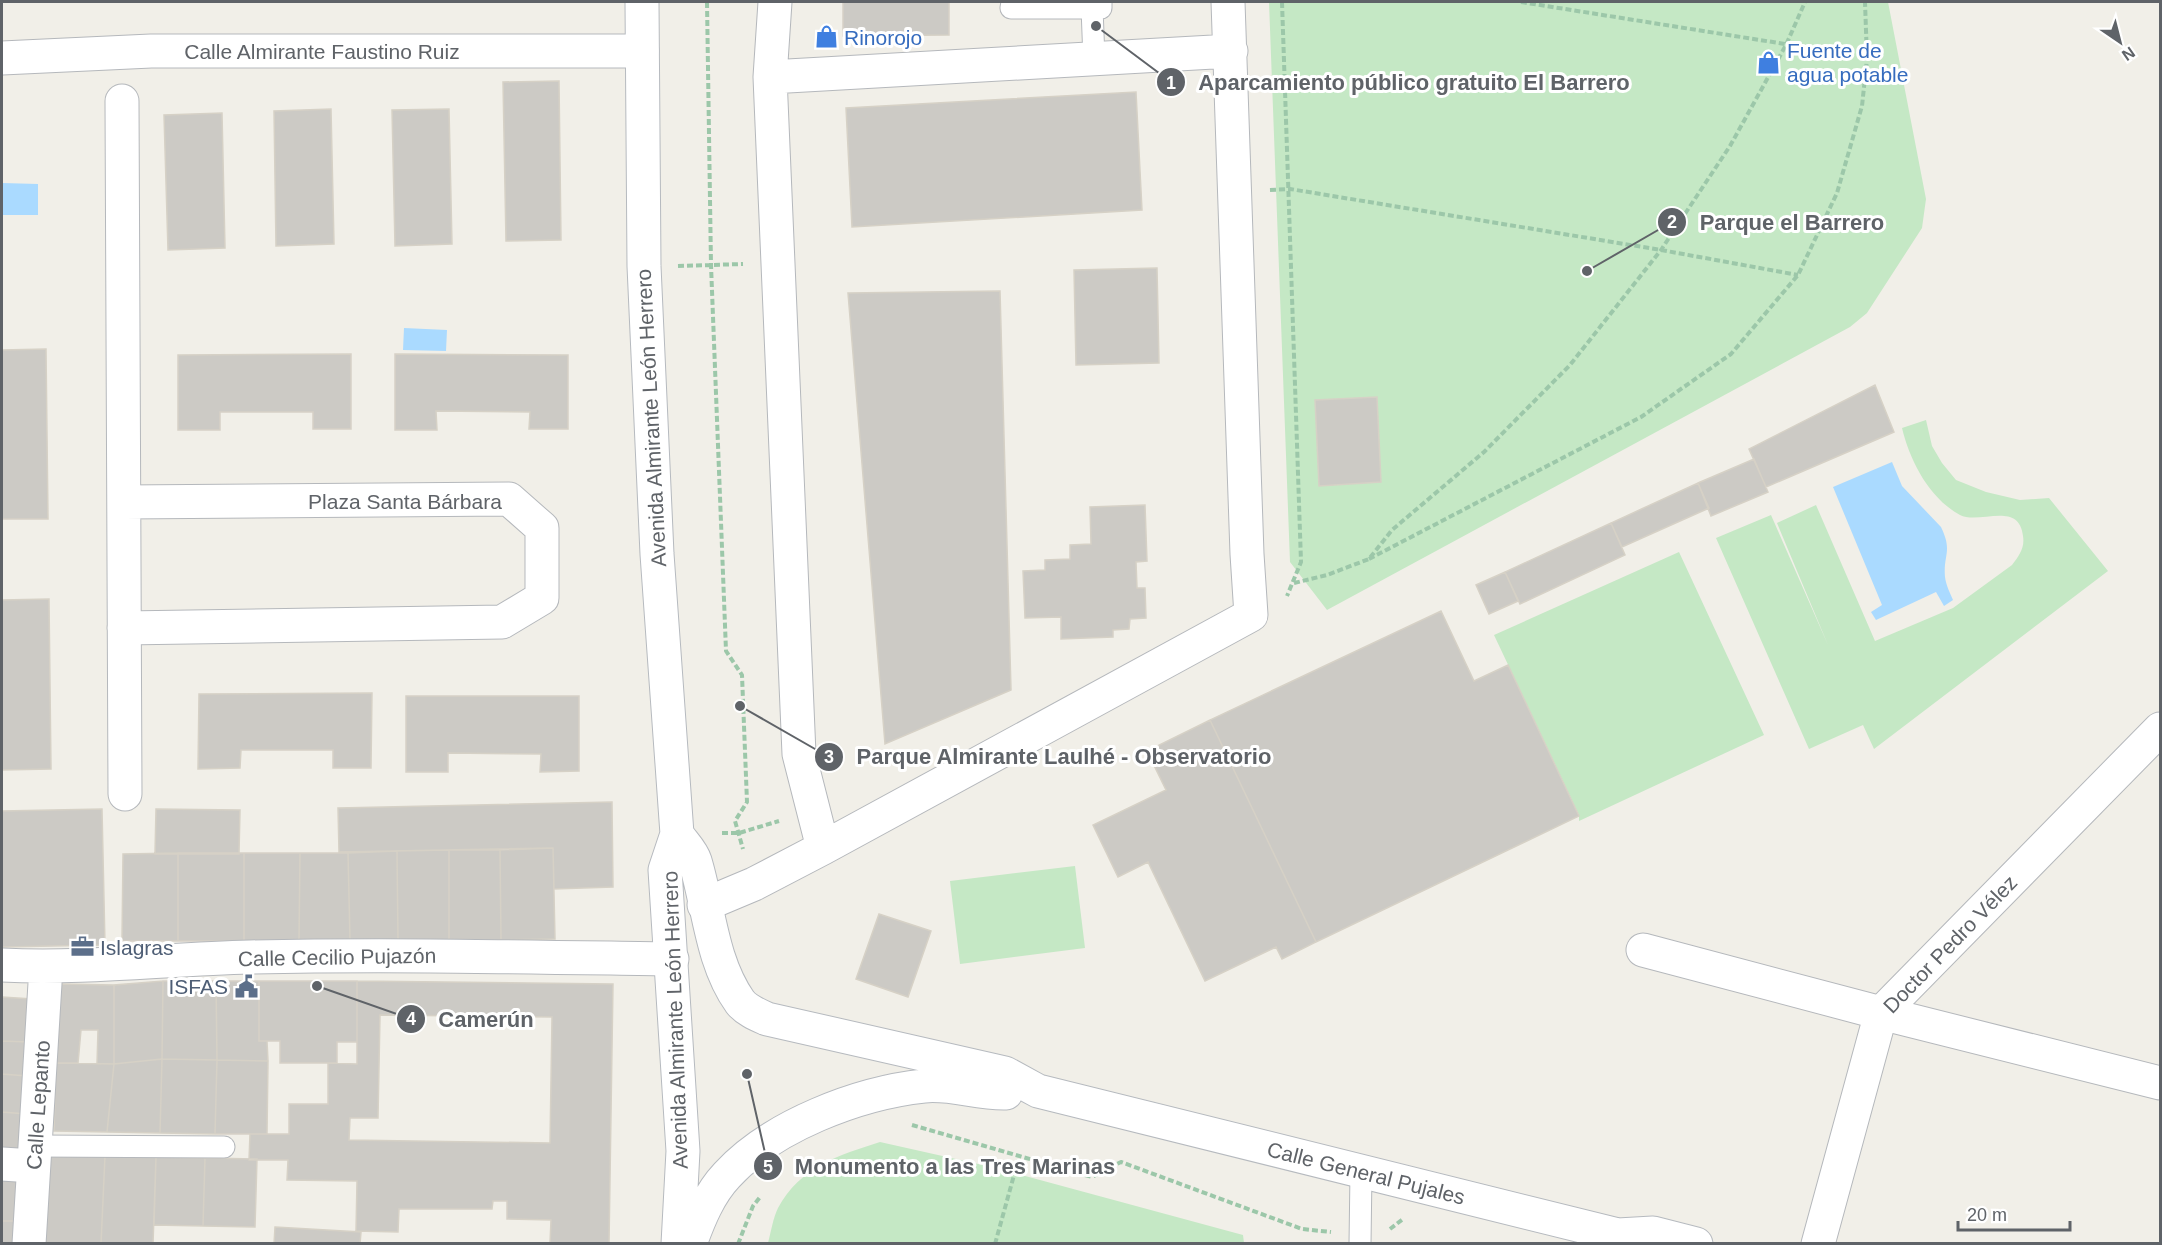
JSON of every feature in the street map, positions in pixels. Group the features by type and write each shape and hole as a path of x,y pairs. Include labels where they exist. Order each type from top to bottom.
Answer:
{"street":[{"name":"Avenida Almirante León Herrero","path":"642,2 644,266 657,554 677,834 665,870 683,1151 678,1244"},
{"path":"776,2 770,77 799,754 823,848"},
{"path":"704,905 754,884 823,848 1251,615 1228,2"},
{"name":"Calle Almirante Faustino Ruiz","path":"2,58 151,51 642,51"},
{"path":"770,77 1231,51"},
{"path":"122,100 125,794"},
{"name":"Plaza Santa Bárbara","path":"123,502 509,499 542,528 542,598 502,622 124,628"},
{"name":"Doctor Pedro Vélez","path":"1818,1244 1881,1013 2160,729"},
{"name":"Avenida Almirante León Herrero","path":"677,834 694,858 717,951 729,981 741,1003 754,1013 767,1019 1005,1073 1038,1091"},
{"path":"1643,950 2160,1083"},
{"name":"Calle Cecilio Pujazón","path":"2,965 46,967 249,957 424,956 672,959"},
{"name":"Calle Lepanto","path":"30,1244 46,967"},
{"path":"690,1244 709,1199 727,1175 763,1145 787,1129 825,1111 890,1092 925,1086 946,1085 996,1093 1038,1091"},
{"name":"Calle General Pujales","path":"1038,1091 1624,1240 1653,1233 1696,1244"},
{"path":"2,1164 35,1156"}],"lane":[{"path":"1012,2 1011,8 1097,5 1094,59"},
{"path":"35,1156 224,1147"},
{"path":"1360,1239 1361,1172"}],"path":[{"path":"707,2 711,265 726,651 742,675 747,802 735,821 754,884"},
{"path":"1251,615 1268,612 1284,603 1302,562 1282,2"},
{"path":"1521,2 1829,51"},
{"path":"1369,559 1392,530 1484,452 1570,365 1661,250 1730,146 1786,45 1805,2"},
{"path":"1294,583 1327,575 1369,559 1641,417 1731,354 1798,275 1837,193 1862,106 1867,59 1865,2"},
{"path":"1234,191 1290,189 1798,275"},
{"path":"644,266 777,263"},
{"path":"677,834 739,833 813,811"},
{"path":"911,1125 1092,1177 1121,1162 1302,1229 1360,1239 1382,1236 1405,1217"},
{"path":"995,1244 1019,1157"},
{"path":"738,1244 753,1206 767,1187"}],"green space":[{"path":"1269,2 1888,2 1926,199 1922,228 1867,313 1850,327 1327,610 1290,562"},
{"path":"1926,420 1932,446 1956,480 1986,492 2020,500 2049,498 2108,571 1874,749 1863,725 1809,749 1716,538 1771,515 1828,645 1777,523 1816,505 1875,641 1953,608 2012,565 2022,548 2023,536 2020,525 2014,519 2006,516 1968,517 1960,515 1949,508 1930,489 1910,453 1902,428"},
{"path":"1679,552 1764,735 1579,821 1579,815 1494,635"},
{"path":"1075,866 1085,948 960,964 950,881"},
{"path":"880,1142 996,1168 1243,1235 1244,1243 768,1243 778,1208 797,1182 822,1164"}],"water":[{"path":"2,183 38,184 38,215 2,215"},
{"path":"404,328 447,330 446,351 403,350"},
{"path":"1892,462 1902,486 1941,527 1945,535 1947,548 1945,577 1953,600 1944,606 1936,592 1876,620 1871,612 1882,605 1833,487"}],"building":[{"path":"843,2 949,2 949,35 843,36"},
{"path":"559,81 561,240 506,241 503,82"},
{"path":"1136,92 1142,210 852,227 846,108"},
{"path":"331,109 334,244 276,246 274,111"},
{"path":"449,109 452,244 395,246 392,110"},
{"path":"222,113 225,248 168,250 164,115"},
{"path":"1157,268 1159,363 1076,365 1074,270"},
{"path":"1000,291 1011,690 885,744 848,293"},
{"path":"46,349 48,519 2,519 2,350"},
{"path":"351,354 351,429 313,429 313,412 220,412 220,430 178,430 178,355"},
{"path":"395,354 568,355 568,429 529,429 530,412 436,411 437,430 395,430"},
{"path":"1875,385 1894,432 1766,487 1749,449"},
{"path":"1377,397 1381,482 1319,486 1315,400"},
{"path":"1754,459 1768,492 1711,516 1698,483"},
{"path":"1698,483 1709,508 1622,547 1611,523"},
{"path":"1145,505 1147,561 1136,562 1137,588 1145,588 1146,618 1130,619 1129,629 1113,630 1113,637 1061,639 1061,617 1025,618 1023,571 1045,570 1045,560 1070,559 1070,545 1091,544 1090,507"},
{"path":"1611,523 1625,555 1520,604 1505,572"},
{"path":"1505,572 1518,601 1489,614 1476,585"},
{"path":"49,599 51,769 2,770 2,600"},
{"path":"1441,611 1474,681 1508,665 1579,816 1316,942 1210,720"},
{"path":"372,693 371,768 333,768 333,750 241,750 240,768 198,769 199,694"},
{"path":"406,696 579,696 579,771 540,772 541,754 448,753 448,772 406,772"},
{"path":"1210,720 1316,942 1282,959 1276,947 1205,981 1148,862 1118,877 1093,825 1166,790 1147,751"},
{"path":"612,802 613,887 554,889 553,848 339,852 338,808"},
{"path":"102,809 105,945 2,947 2,811"},
{"path":"156,809 240,810 239,854 155,854"},
{"path":"553,848 555,939 501,940 500,850"},
{"path":"449,850 449,940 398,940 397,851"},
{"path":"449,850 500,850 501,940 449,940"},
{"path":"397,851 398,940 350,940 348,853"},
{"path":"178,853 178,941 122,941 123,854"},
{"path":"178,853 244,853 244,941 178,941"},
{"path":"244,853 300,853 299,941 244,941"},
{"path":"300,853 348,853 350,940 299,941"},
{"path":"879,914 931,931 908,997 856,979"},
{"path":"163,981 162,1059 114,1064 114,985"},
{"path":"163,981 216,981 217,1060 162,1059"},
{"path":"216,981 259,981 259,1041 267,1041 268,1061 217,1060"},
{"path":"259,981 357,981 357,1042 337,1042 337,1063 280,1063 280,1041 259,1041"},
{"path":"357,981 613,984 609,1244 550,1244 551,1220 507,1219 507,1201 493,1201 492,1209 399,1209 398,1232 356,1231 357,1181 287,1180 288,1160 249,1160 250,1134 289,1134 289,1104 328,1104 328,1063 357,1064","holes":["380,1015 552,1017 550,1143 349,1140 350,1118 378,1118"]},
{"path":"60,984 114,985 114,1064 97,1064 98,1030 81,1030 78,1063 56,1063"},
{"path":"2,997 32,999 29,1042 2,1041"},
{"path":"2,1041 29,1042 27,1076 2,1074"},
{"path":"162,1059 160,1133 107,1132 114,1064"},
{"path":"162,1059 217,1060 215,1134 160,1133"},
{"path":"217,1060 268,1061 267,1134 215,1134"},
{"path":"56,1063 114,1064 107,1132 54,1131"},
{"path":"2,1074 27,1076 26,1114 2,1112"},
{"path":"2,1112 26,1114 24,1151 2,1150"},
{"path":"49,1155 105,1156 101,1244 44,1244"},
{"path":"105,1156 156,1157 153,1244 101,1244"},
{"path":"156,1157 205,1158 203,1226 154,1225"},
{"path":"205,1158 257,1159 255,1227 203,1226"},
{"path":"2,1176 23,1177 20,1221 2,1221"},
{"path":"2,1221 20,1221 19,1244 2,1244"},
{"path":"275,1227 361,1232 360,1244 274,1244"}],"place":[{"name":"Aparcamiento público gratuito El Barrero","path":"1096,26"},
{"name":"Rinorojo","path":"826,37"},
{"name":"Fuente de agua potable","path":"1769,62"},
{"name":"Parque el Barrero","path":"1587,271"},
{"name":"Parque Almirante Laulhé - Observatorio","path":"740,706"},
{"name":"Islagras","path":"82,947"},
{"name":"ISFAS","path":"246,986"},
{"name":"Camerún","path":"317,986"},
{"name":"Monumento a las Tres Marinas","path":"747,1074"}]}
